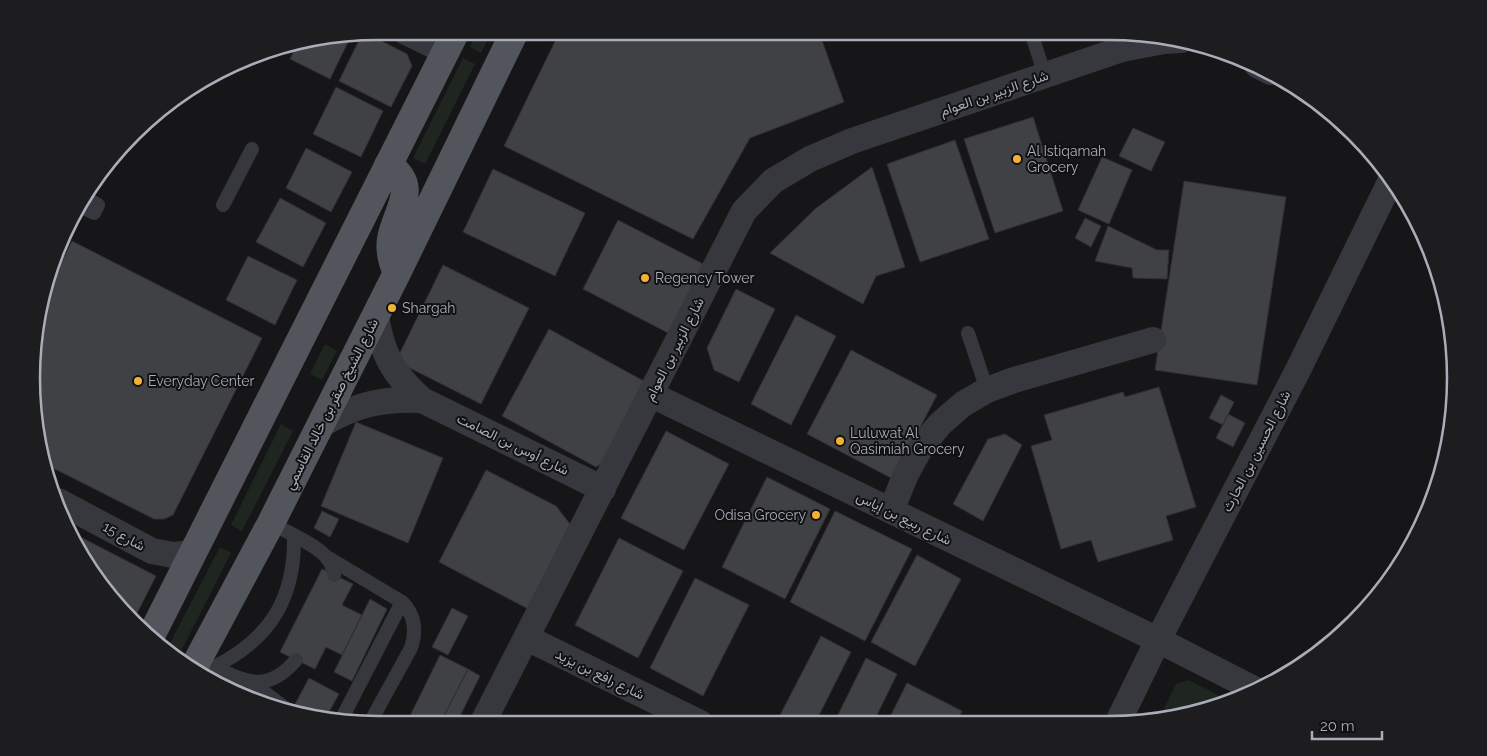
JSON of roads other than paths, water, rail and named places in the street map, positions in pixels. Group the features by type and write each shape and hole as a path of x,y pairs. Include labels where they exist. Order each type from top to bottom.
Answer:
{"main road":[{"name":"شارع الشيخ صقر بن خالد القاسمي","path":"202,665 282,529 320,425 376,316 511,40"},
{"path":"154,631 450,41"},
{"path":"388,165 401,177 405,186 405,195 390,240 391,257 397,273"}],"street":[{"name":"شارع الزبير بن العوام","path":"486,716 652,395 744,211 774,181 810,159 852,141 1122,50 1154,43"},
{"name":"شارع الحسين بن الحارث","path":"1121,715 1158,640 1298,370 1388,187"},
{"name":"شارع أوس بن الصامت","path":"376,316 379,335 395,371 422,400 603,489"},
{"path":"891,511 906,474 921,448 940,424 963,404 987,390 1014,380 1153,340"},
{"name":"شارع ربيع بن إياس","path":"652,395 1158,640 1248,686"},
{"name":"شارع أوس بن الصامت","path":"320,425 336,415 369,403 404,399 422,400"},
{"name":"شارع 15","path":"65,504 152,551 173,555 184,554 194,550"},
{"name":"شارع رافع بن يزيد","path":"527,638 686,716"}],"lane":[{"path":"1034,40 1045,76"},
{"path":"223,205 252,149"},
{"path":"86,207 96,209 89,203"},
{"path":"968,333 987,390"},
{"path":"282,529 402,602 413,617 415,628 411,648 374,716"},
{"path":"202,665 233,658 249,646 276,615 291,577 294,556 282,529"},
{"path":"327,557 334,575"},
{"path":"344,714 402,602"},
{"path":"202,665 251,682 264,682 287,670 296,660"},
{"path":"251,682 274,699"}],"place":[{"name":"Al Istiqamah Grocery","path":"1017,159"},
{"name":"Regency Tower","path":"645,278"},
{"name":"Shargah","path":"392,308"},
{"name":"Everyday Center","path":"138,381"},
{"name":"Luluwat Al Qasimiah Grocery","path":"840,441"},
{"name":"Odisa Grocery","path":"816,515"}]}
